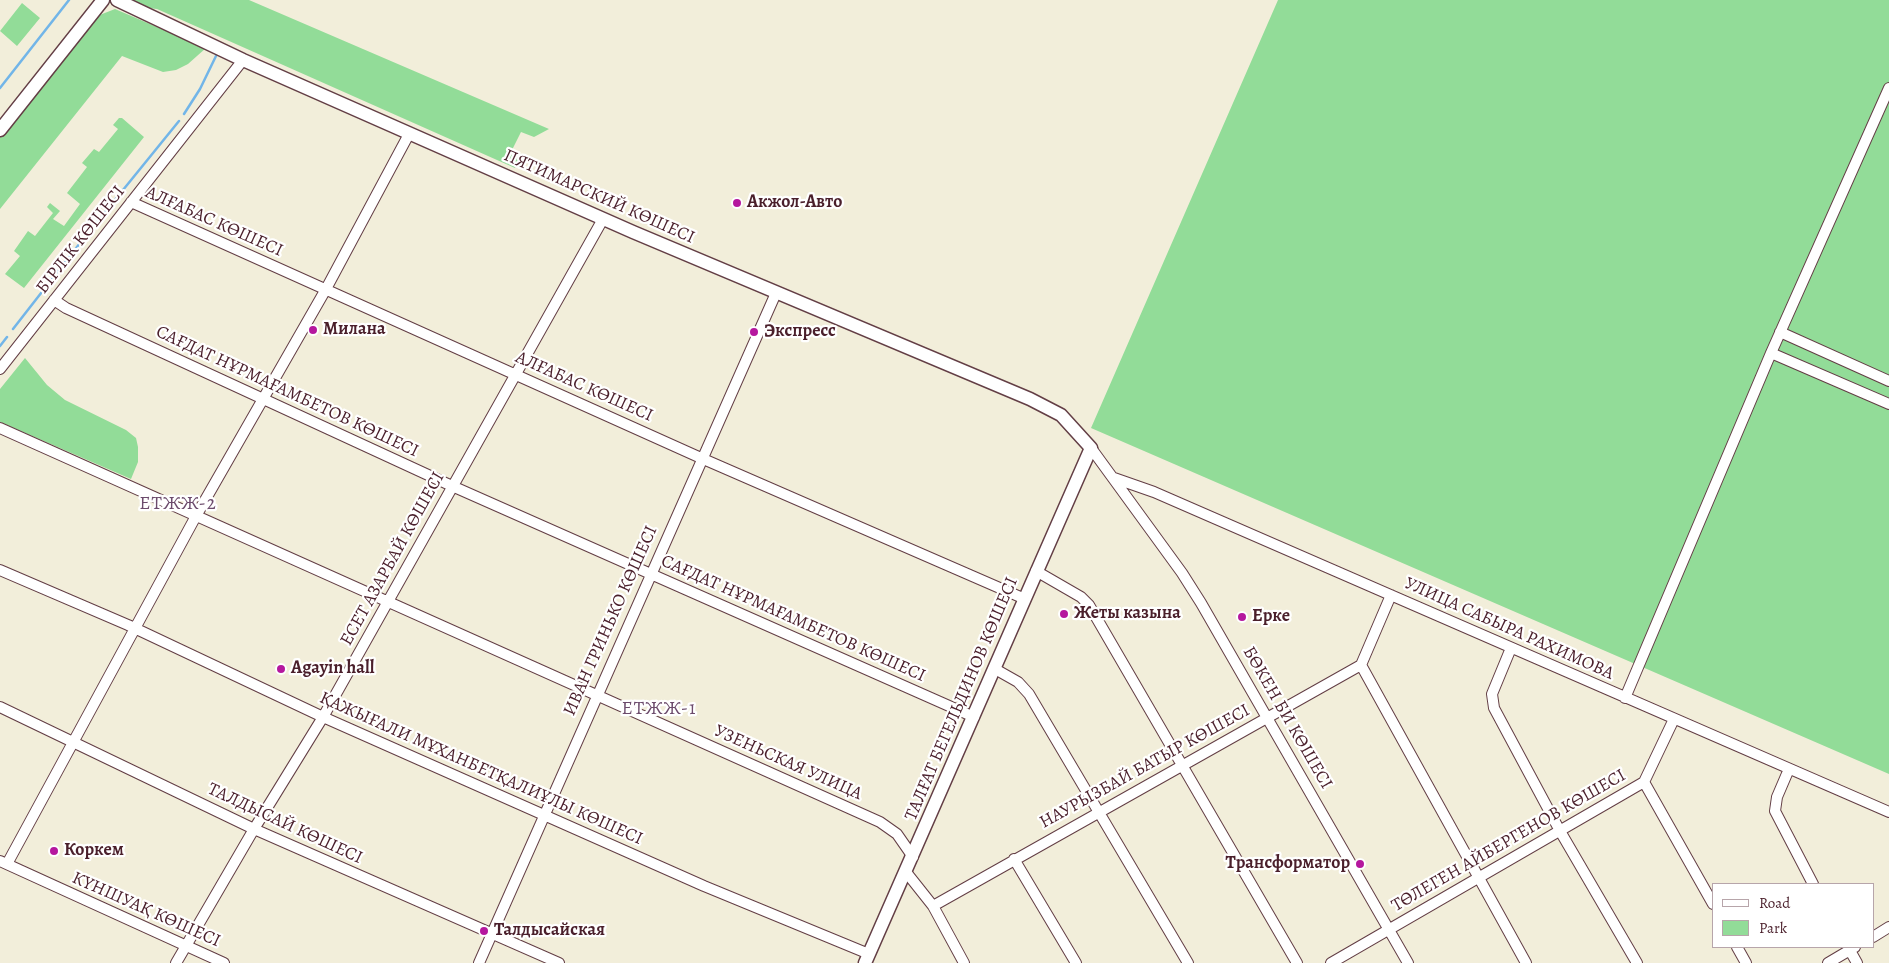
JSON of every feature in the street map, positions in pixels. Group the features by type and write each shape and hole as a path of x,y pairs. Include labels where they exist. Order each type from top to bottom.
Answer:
{"main road":[{"path":"0,118 93,0"},
{"path":"0,130 103,0"},
{"name":"ПЯТИМАРСКИЙ КӨШЕСІ","path":"117,0 243,60 603,219 1030,399 1056,412 1069,423 1091,448"},
{"name":"ТАЛҒАТ БЕГЕЛЬДИНОВ КӨШЕСІ","path":"868,958 1091,448"}],"street":[{"name":"БІРЛІК КӨШЕСІ","path":"0,369 243,60"},
{"path":"1625,698 1780,332 1889,88"},
{"path":"3,863 73,742 262,398 326,289 409,134"},
{"name":"АЛҒАБАС КӨШЕСІ","path":"131,202 702,458 1025,599"},
{"name":"ЕСЕТ АЗАРБАЙ КӨШЕСІ","path":"176,963 254,829 323,717 452,486 518,374 603,219"},
{"name":"ИВАН ГРИНЬКО КӨШЕСІ","path":"479,963 596,695 776,293"},
{"name":"САҒДАТ НҰРМАҒАМБЕТОВ КӨШЕСІ","path":"54,300 452,486 974,717"},
{"path":"1780,332 1889,381"},
{"path":"1771,353 1889,404"},
{"name":"УЗЕНЬСКАЯ УЛИЦА","path":"0,428 888,826 898,834 912,857"},
{"name":"БӨКЕН БИ КӨШЕСІ","path":"1091,448 1182,573 1268,716 1408,963"},
{"name":"УЛИЦА САБЫРА РАХИМОВА","path":"1114,478 1154,492 1889,812"},
{"name":"ҚАЖЫҒАЛИ МҰХАНБЕТҚАЛИҰЛЫ КӨШЕСІ","path":"0,570 135,628 323,717 868,958"},
{"path":"1036,571 1086,601 1297,963"},
{"path":"1391,595 1361,665 1526,963"},
{"path":"1511,648 1494,687 1492,701 1560,831 1637,963"},
{"name":"НАУРЫЗБАЙ БАТЫР КӨШЕСІ","path":"933,906 1361,665"},
{"path":"995,670 1018,682 1027,690 1188,963"},
{"name":"ТАЛДЫСАЙ КӨШЕСІ","path":"0,707 254,829 559,963"},
{"name":"ТӨЛЕГЕН АЙБЕРГЕНОВ КӨШЕСІ","path":"1331,963 1644,782 1674,719"},
{"path":"1789,769 1777,796 1775,811 1813,883"},
{"path":"1644,782 1712,902"},
{"path":"1014,859 1076,963"},
{"name":"КҮНШУАҚ КӨШЕСІ","path":"3,863 224,963"},
{"path":"906,872 933,906 964,963"},
{"path":"1874,935 1889,927"},
{"path":"1738,948 1746,963"},
{"path":"1828,963 1851,948 1857,963"}],"green space":[{"path":"127,0 249,0 549,129 534,137 521,132 510,154 521,159 515,168 157,9 138,7"},
{"path":"1278,0 1889,0 1889,774 1091,428"},
{"path":"22,3 40,18 17,46 0,31"},
{"path":"115,9 206,48 188,64 176,70 163,72 122,56 0,209 0,137 92,18"},
{"path":"119,118 122,118 144,137 24,288 5,274 20,256 14,251 28,231 35,236 53,213 47,207 50,203 60,211 53,219 64,226 80,204 67,193 87,167 82,163 94,149 99,152 118,129 113,125"},
{"path":"25,358 47,385 65,400 126,430 136,438 138,462 131,479 0,422 0,389"}],"waterway":[{"path":"0,88 69,0"},
{"path":"184,114 200,89 216,56"},
{"path":"97,222 179,121"},
{"path":"13,329 91,229"},
{"path":"0,346 7,337"}],"place":[{"name":"Акжол-Авто","path":"737,203"},
{"name":"Милана","path":"313,330"},
{"name":"Экспресс","path":"754,332"},
{"name":"Жеты казына","path":"1064,614"},
{"name":"Ерке","path":"1242,617"},
{"name":"Agayin hall","path":"281,669"},
{"name":"Коркем","path":"54,851"},
{"name":"Трансформатор","path":"1360,864"},
{"name":"Талдысайская","path":"484,931"}],"district":[{"name":"ЕТЖЖ-2","path":"178,504"},
{"name":"ЕТЖЖ-1","path":"659,709"}]}
